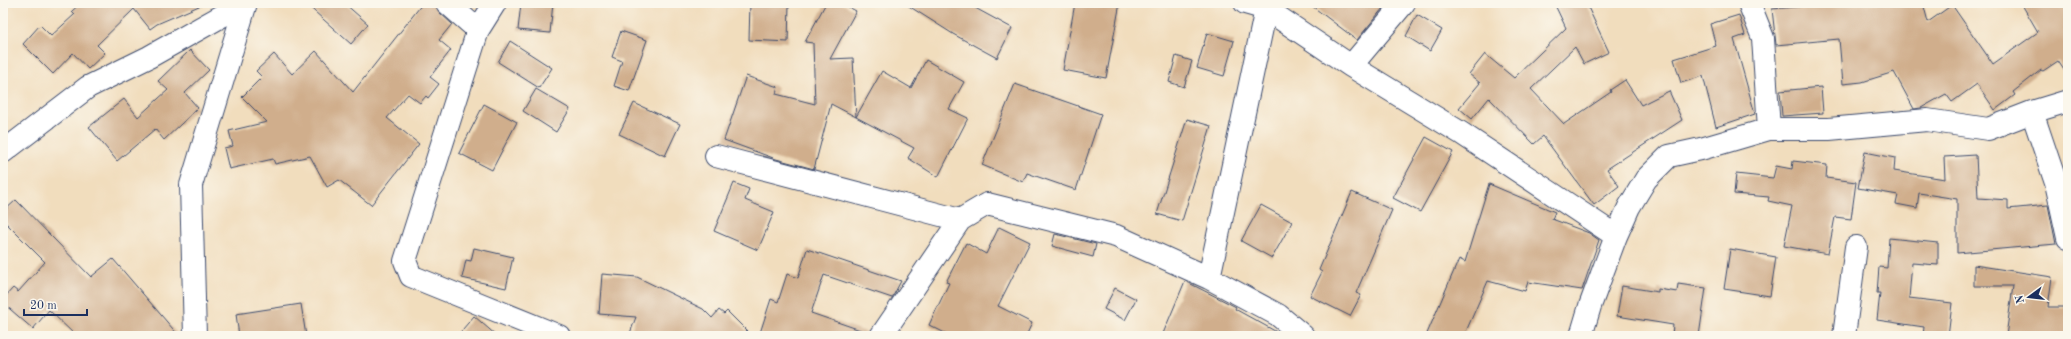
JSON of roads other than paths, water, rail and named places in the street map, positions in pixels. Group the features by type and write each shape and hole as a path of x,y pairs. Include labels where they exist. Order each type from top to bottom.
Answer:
{"street":[{"path":"3,152 88,87 149,57 245,3"},
{"path":"195,336 191,185 245,3"},
{"path":"447,3 478,30"},
{"path":"495,3 478,30 405,261 412,276 559,336"},
{"path":"1245,3 1266,9 1351,66 1460,133 1616,236"},
{"path":"1351,66 1404,3"},
{"path":"1749,3 1763,38 1769,129"},
{"path":"1209,278 1266,9"},
{"path":"1581,336 1590,306 1616,236 1629,208 1646,179 1669,156 1701,150 1769,129 1829,129 1927,120 1988,130 2032,112 2068,102"},
{"path":"2032,112 2056,184 2068,238"},
{"path":"716,156 960,220"},
{"path":"881,336 960,220 987,204 1116,236 1209,278 1278,315 1303,336"},
{"path":"1844,336 1856,247"}]}
